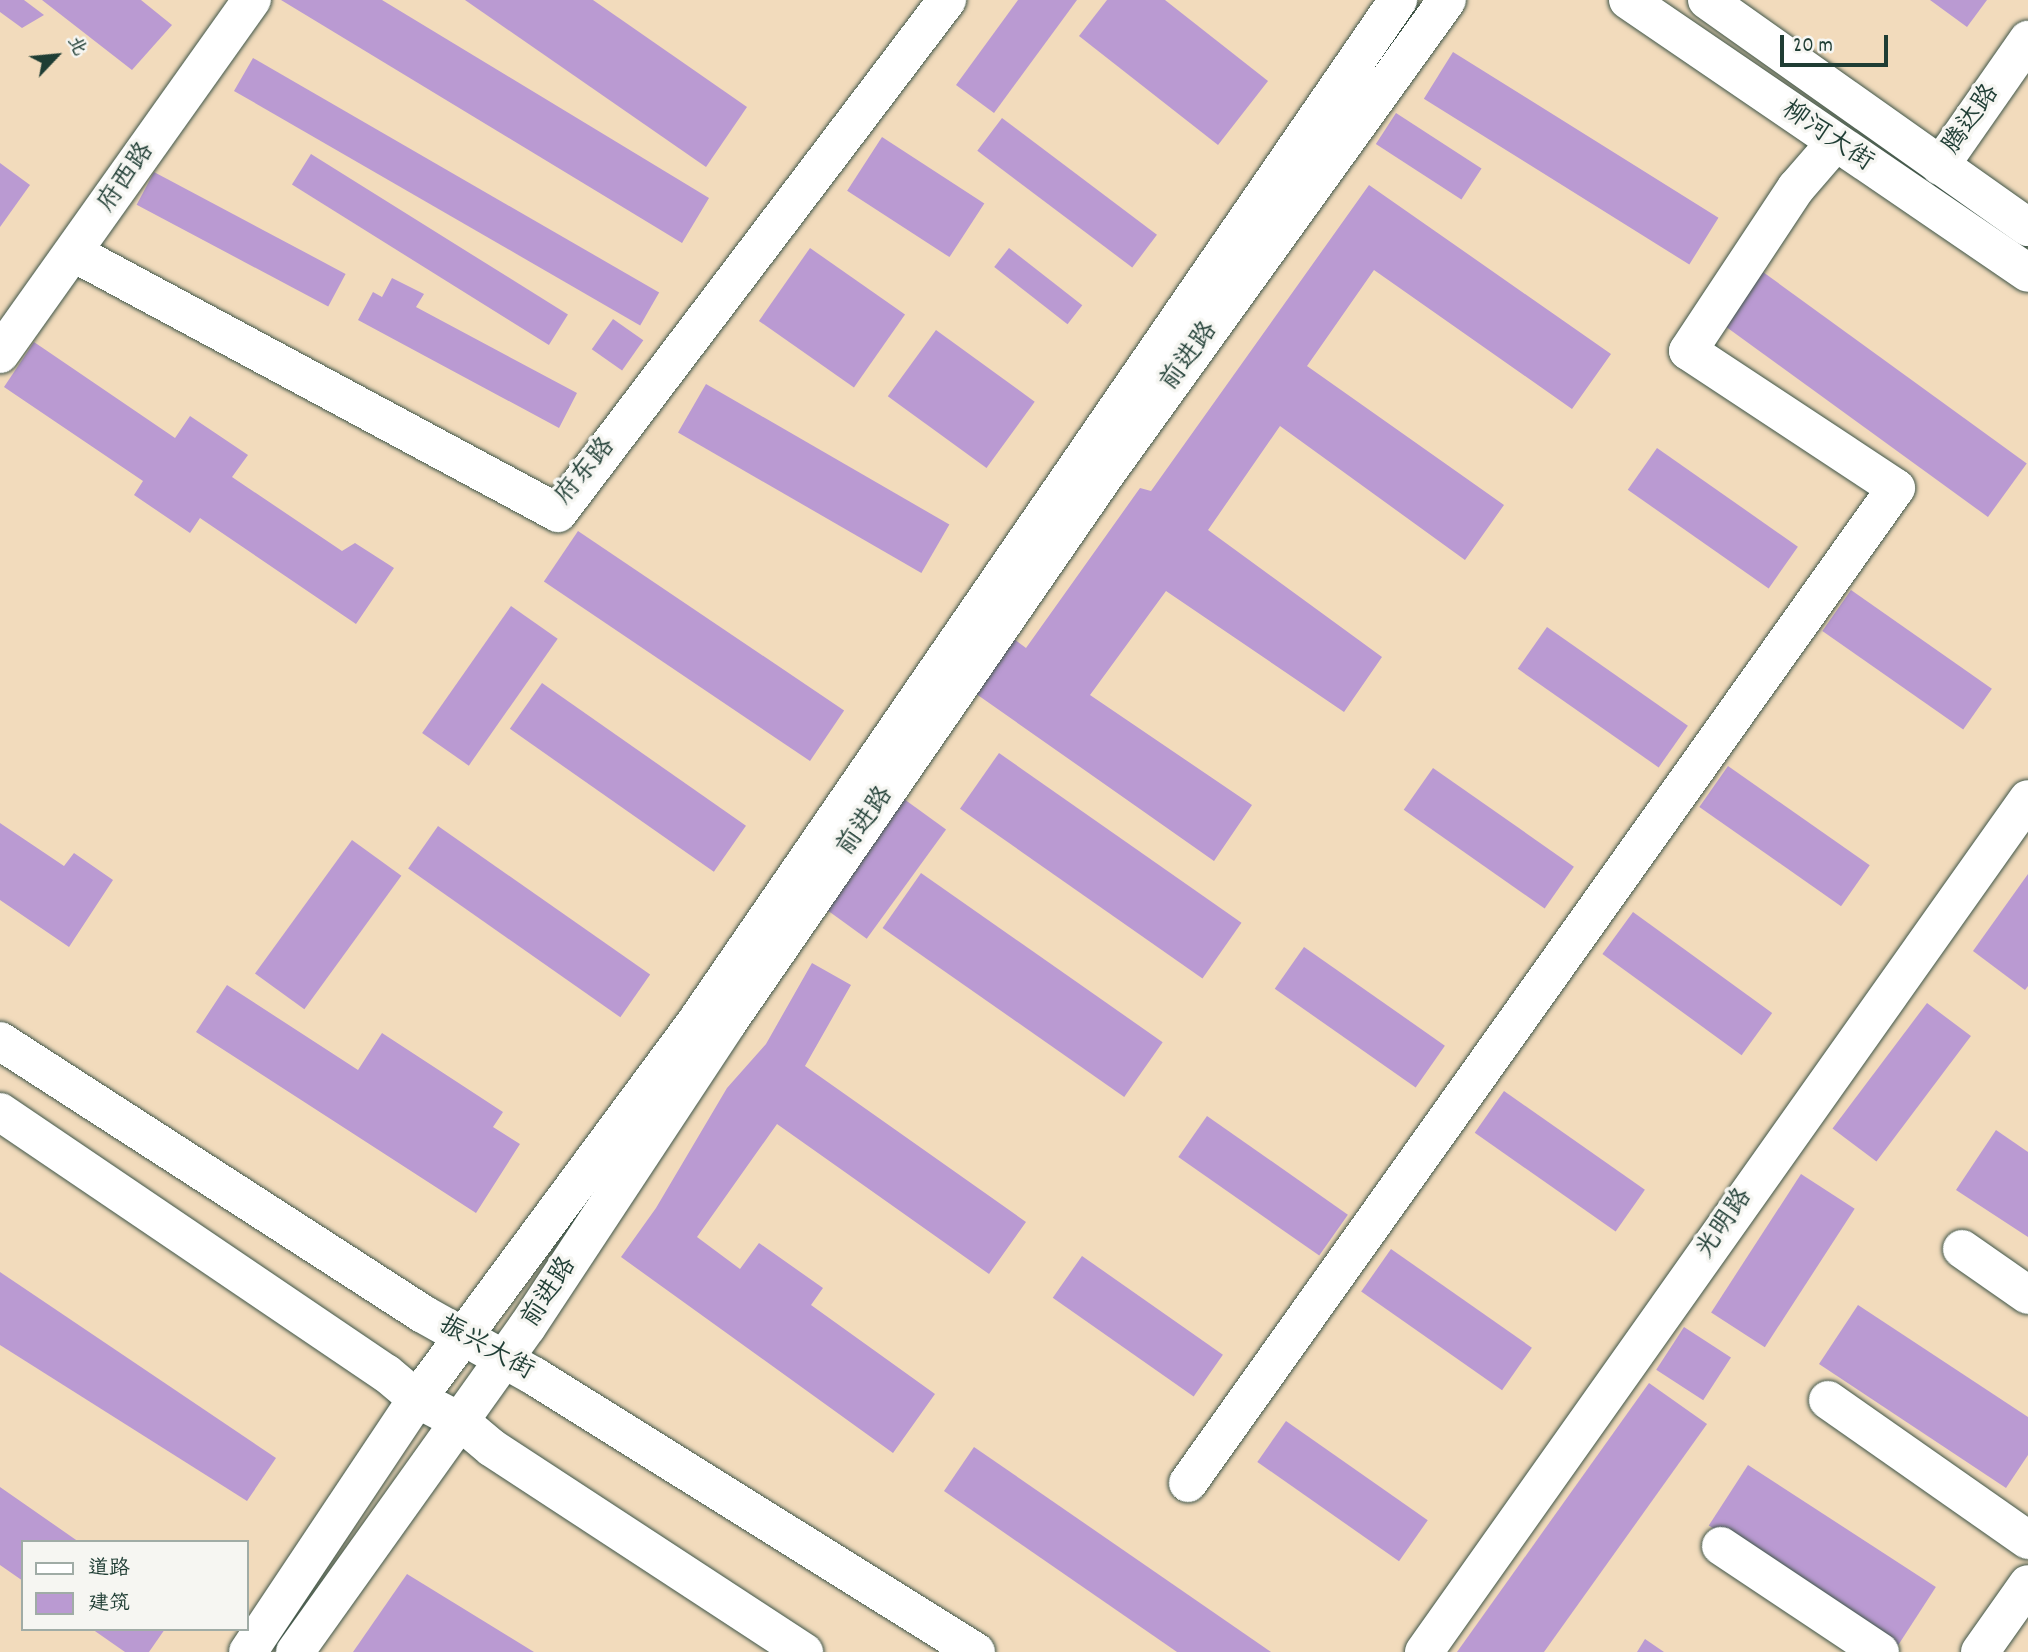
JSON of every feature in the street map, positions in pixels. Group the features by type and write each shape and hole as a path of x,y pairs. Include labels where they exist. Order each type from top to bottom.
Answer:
{"street":[{"name":"府西路","path":"0,354 252,0"},
{"name":"府东路","path":"74,253 558,513 947,0"},
{"name":"前进路","path":"248,1652 417,1399 700,1016 1398,0"},
{"name":"前进路","path":"295,1652 505,1359 726,1025 1105,475 1447,0"},
{"name":"柳河大街","path":"1628,0 2028,273"},
{"name":"柳河大街","path":"1707,0 2028,227"},
{"name":"腾达路","path":"1940,166 2028,40"},
{"path":"1188,1483 1896,488 1688,351 1796,188 1835,143"},
{"name":"光明路","path":"1424,1652 2028,799"},
{"name":"振兴大街","path":"0,1041 465,1337 505,1359 976,1652"},
{"path":"0,1112 375,1365 417,1399 461,1422 492,1448 804,1652"},
{"path":"1962,1249 2028,1295"},
{"path":"1828,1400 2028,1540"},
{"path":"1721,1546 1880,1652"},
{"path":"1980,1652 2028,1584"}],"building":[{"path":"0,0 24,0 44,15 22,28 0,12"},
{"path":"42,0 141,0 172,25 132,70"},
{"path":"281,0 382,0 709,198 682,243"},
{"path":"465,0 593,0 747,107 706,167"},
{"path":"1018,0 1077,0 994,113 956,85"},
{"path":"1107,0 1165,0 1268,81 1218,145 1079,36"},
{"path":"1930,0 1987,0 1967,27"},
{"path":"1453,52 1718,218 1689,265 1424,99"},
{"path":"253,58 659,292 640,325 234,91"},
{"path":"1396,113 1482,169 1461,200 1376,144"},
{"path":"1002,118 1157,235 1132,267 977,151"},
{"path":"882,137 984,203 949,257 847,191"},
{"path":"311,154 568,315 549,345 292,185"},
{"path":"0,163 30,185 0,227"},
{"path":"154,172 346,274 328,307 137,205"},
{"path":"1369,185 1611,354 1572,409 1374,270 1307,366 1504,505 1465,560 1280,426 1208,530 1382,657 1344,712 1166,591 1090,695 1252,805 1214,861 972,691 1010,636 1026,648 1140,488 1151,491"},
{"path":"810,248 905,315 854,387 759,321"},
{"path":"1009,248 1082,305 1068,324 994,267"},
{"path":"1763,272 2027,464 1988,517 1724,325"},
{"path":"392,278 424,294 416,307 577,393 559,428 358,320 373,292 382,297"},
{"path":"613,319 643,340 622,371 592,349"},
{"path":"936,330 1035,402 987,468 888,396"},
{"path":"34,342 175,438 190,416 248,455 232,477 342,551 355,543 394,568 356,624 200,518 190,533 134,495 143,481 4,387"},
{"path":"706,384 949,524 921,573 678,432"},
{"path":"1657,448 1798,547 1769,588 1628,490"},
{"path":"578,531 844,711 810,761 544,582"},
{"path":"1851,590 1992,689 1963,730 1822,631"},
{"path":"511,606 558,639 469,766 422,733"},
{"path":"1547,627 1688,726 1659,767 1518,669"},
{"path":"542,683 746,826 714,872 510,729"},
{"path":"999,753 1241,923 1202,978 960,809"},
{"path":"1728,766 1870,865 1841,906 1699,807"},
{"path":"1433,768 1574,867 1545,908 1404,810"},
{"path":"904,799 946,830 867,939 825,908"},
{"path":"0,823 64,866 74,853 113,880 69,947 0,900"},
{"path":"438,826 650,975 620,1017 408,869"},
{"path":"352,840 401,876 304,1009 255,973"},
{"path":"921,873 1163,1042 1124,1097 883,928"},
{"path":"2028,874 2028,986 2025,990 1973,951"},
{"path":"1633,912 1772,1013 1742,1055 1602,954"},
{"path":"1304,947 1445,1046 1416,1087 1275,989"},
{"path":"812,963 851,985 805,1066 1026,1222 989,1274 777,1124 697,1237 740,1269 759,1243 823,1288 811,1305 935,1394 893,1453 621,1257 656,1208 727,1088 766,1044"},
{"path":"227,985 358,1070 382,1033 503,1112 493,1127 520,1144 476,1213 196,1032"},
{"path":"1927,1003 1971,1036 1876,1161 1833,1128"},
{"path":"1504,1091 1645,1190 1616,1231 1475,1133"},
{"path":"1207,1116 1348,1215 1319,1256 1178,1157"},
{"path":"1996,1130 2028,1152 2028,1237 1956,1190"},
{"path":"1801,1174 1855,1209 1765,1347 1711,1312"},
{"path":"1391,1249 1532,1348 1502,1390 1361,1292"},
{"path":"1082,1256 1223,1355 1194,1396 1053,1298"},
{"path":"0,1272 276,1458 247,1501 0,1345"},
{"path":"1858,1305 2028,1417 2028,1455 2006,1488 1819,1364"},
{"path":"1684,1327 1731,1357 1703,1400 1656,1370"},
{"path":"1649,1383 1707,1424 1544,1652 1457,1652"},
{"path":"1286,1421 1428,1520 1399,1561 1257,1462"},
{"path":"974,1447 1271,1652 1177,1652 944,1491"},
{"path":"1748,1465 1936,1587 1897,1647 1709,1525"},
{"path":"0,1487 76,1540 21,1540 21,1580 0,1565"},
{"path":"407,1574 534,1652 353,1652"},
{"path":"95,1631 164,1631 149,1652 125,1652"},
{"path":"1645,1639 1664,1652 1637,1652"}]}
